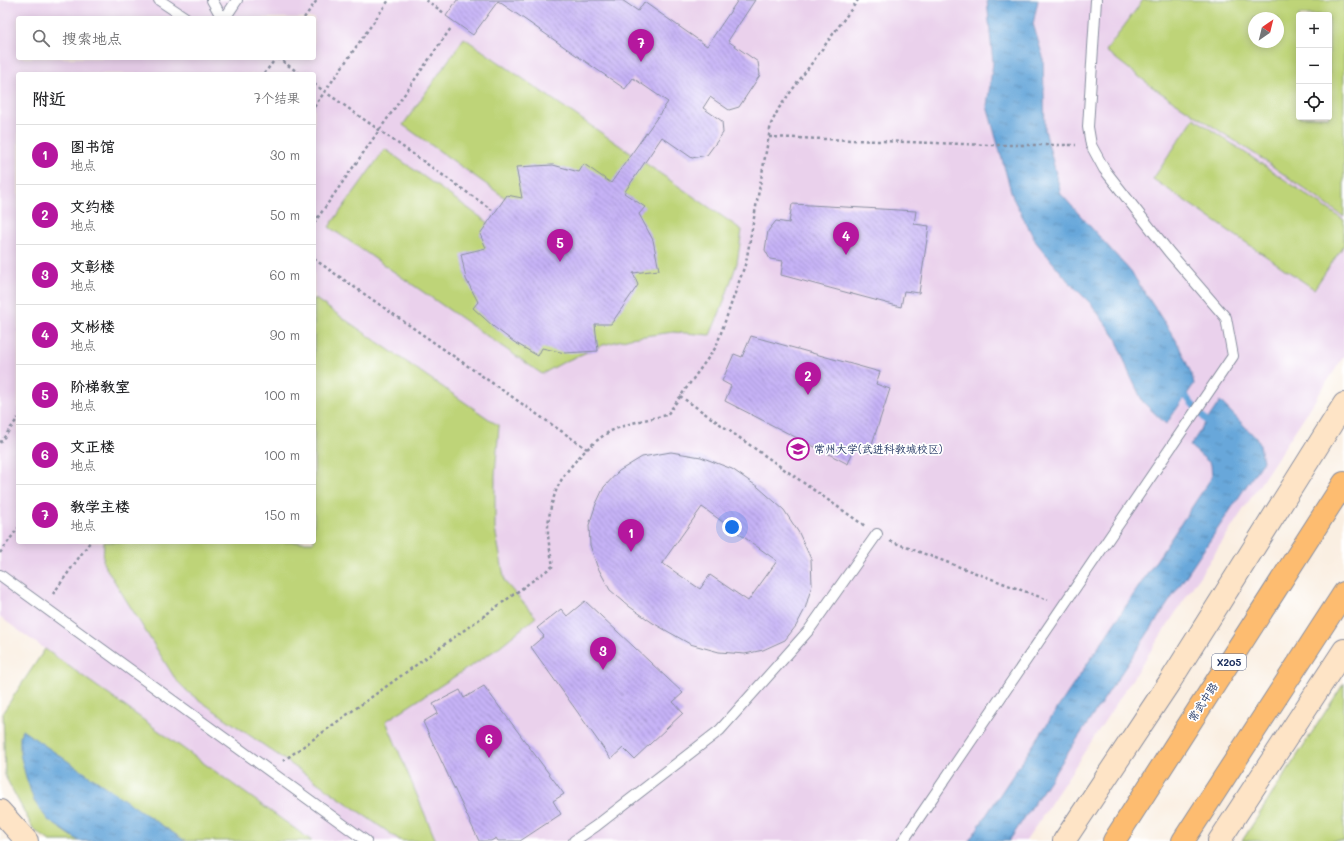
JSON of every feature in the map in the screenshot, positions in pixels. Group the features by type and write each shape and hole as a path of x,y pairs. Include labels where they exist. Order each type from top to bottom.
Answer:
{"main road":[{"name":"常武中路","path":"1114,841 1344,483"},
{"path":"1183,841 1344,593"}],"street":[{"path":"1064,841 1171,680 1344,404"},
{"path":"1218,841 1344,650"},
{"path":"0,811 27,841"}],"lane":[{"path":"159,0 183,16"},
{"path":"212,0 223,16"},
{"path":"225,16 237,0"},
{"path":"903,841 1233,356 1226,318 1169,252 1108,175 1091,145 1088,127 1096,0"},
{"path":"574,841 596,826 720,730 808,630 876,534"},
{"path":"0,575 366,841"}],"path":[{"path":"305,16 317,0"},
{"path":"316,103 389,0"},
{"path":"426,0 444,13"},
{"path":"270,771 553,566 548,539 548,518 556,490 569,468 587,449 610,431 640,420 667,415 716,347 746,262 771,124 779,108 858,0"},
{"path":"316,220 451,28"},
{"path":"266,72 275,60"},
{"path":"280,60 297,72"},
{"path":"316,85 492,210"},
{"path":"768,137 990,144 1057,144"},
{"path":"316,260 587,449"},
{"path":"680,396 883,539 1063,605"},
{"path":"0,443 16,421"},
{"path":"0,554 16,531"},
{"path":"44,607 89,544"}],"shaded area":[{"name":"常州大学(武进科教城校区)","path":"0,0 1344,0 1344,356 1026,841 312,841 0,617"}],"green space":[{"path":"1143,0 1344,0 1344,217 1258,156 1155,89 1106,51"},
{"path":"464,38 742,230 737,263 722,307 710,335 673,332 630,338 603,345 564,362 542,374 329,227 385,149 493,226 511,202 403,125"},
{"path":"1194,118 1344,220 1344,245 1314,289 1153,179"},
{"path":"316,299 499,426 495,475 495,529 505,582 536,617 494,651 386,721 436,841 401,841 189,693 176,680 103,563 104,544 316,544"},
{"path":"45,649 312,841 50,841 34,830 5,776 3,712"},
{"path":"1344,683 1344,841 1242,841"}],"water":[{"path":"987,0 1038,0 1033,24 1043,57 1045,130 1061,194 1131,272 1176,340 1192,375 1194,384 1166,424 1143,402 1129,373 1116,338 1092,305 1069,282 1036,242 1013,198 987,106 993,63"},
{"path":"1220,401 1259,441 1263,461 1009,841 969,841 1212,477 1211,464 1190,446"},
{"path":"22,730 185,841 79,841 48,820 34,801 26,777 20,754 20,736"}],"building":[{"path":"457,0 622,0 638,11 644,2 707,46 738,0 755,0 728,41 758,62 760,75 739,107 729,110 710,97 703,108 722,121 723,133 707,155 692,158 662,137 624,193 645,207 639,214 653,240 659,270 633,273 638,285 611,324 595,324 598,351 565,353 542,348 538,356 514,342 494,327 473,308 478,302 466,279 461,254 486,248 480,234 507,195 522,198 516,167 553,165 579,172 584,164 611,183 668,102 633,78 625,89 498,1 473,35 446,16"},
{"path":"792,204 916,211 914,224 929,226 919,293 904,291 901,307 781,275 783,261 770,259 765,250 768,231 776,221 789,223"},
{"path":"751,336 880,372 876,384 890,389 869,453 854,448 848,464 725,401 731,386 722,381 734,354 742,357"},
{"path":"671,452 701,457 732,469 758,487 784,510 799,533 811,559 812,585 805,609 796,626 785,640 763,650 745,654 719,652 690,644 653,623 630,607 610,590 597,566 590,545 589,525 604,487 619,471 642,457","holes":["702,507 777,561 748,601 710,575 700,589 662,563"]},
{"path":"585,601 683,693 673,702 683,713 634,759 623,748 611,759 531,647 544,636 537,628 561,609 567,616"},
{"path":"484,686 564,794 553,801 561,814 520,841 498,841 496,838 491,841 479,841 423,722 438,713 433,704 460,690 464,698"}],"waterway":[{"path":"1181,391 1211,426"}],"place":[{"name":"教学主楼","path":"641,62"},
{"name":"文彬楼","path":"846,255"},
{"name":"阶梯教室","path":"560,262"},
{"name":"文约楼","path":"808,395"},
{"name":"常州大学(武进科教城校区)","path":"798,449"},
{"name":"图书馆","path":"631,552"},
{"name":"文彰楼","path":"603,670"},
{"name":"文正楼","path":"489,758"}]}
